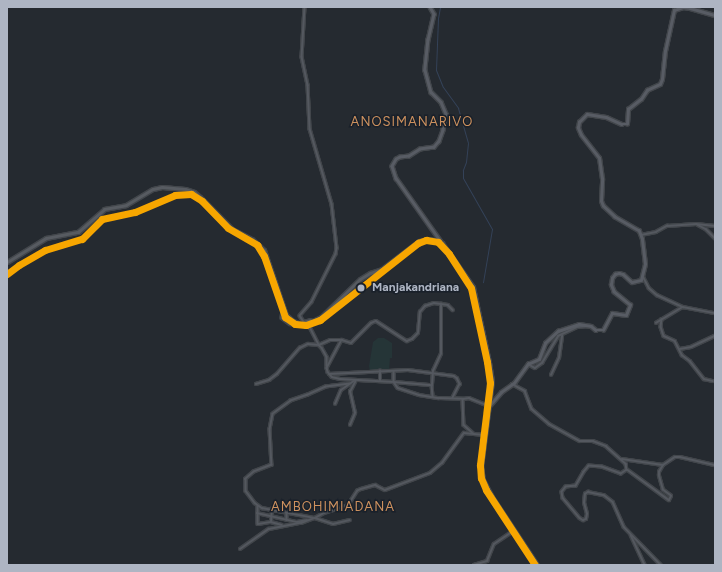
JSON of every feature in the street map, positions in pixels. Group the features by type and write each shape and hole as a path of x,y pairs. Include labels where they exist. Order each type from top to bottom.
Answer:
{"main road":[{"path":"7,262 46,238 78,232 104,209 126,205 153,189 162,187 185,189 194,192 232,229 252,240 264,250 286,315 297,323 304,325 313,322 360,279 370,273 382,269 419,241 430,239 442,243 472,287 475,294 492,381 481,467 483,480 537,565"}],"street":[{"path":"305,7 302,57 308,85 310,129 332,204 337,248 336,254 312,302 300,316 304,322 312,320 313,322"},
{"path":"430,7 434,14 428,39 425,70 431,92 441,102 446,114 443,130 439,141 434,147 420,149 409,156 400,157 396,159 392,166 396,178 442,243"},
{"path":"528,364 535,368 542,363 558,336 577,327 588,326 603,330 612,313 623,316 626,315 630,307 628,303 614,292 611,285 612,278 615,274 623,274 629,280 636,282 641,280 645,264 641,235 639,231 615,217 603,206 601,201 602,179 599,158 581,135 578,128 579,122 587,114 613,119 622,124 627,124 628,110 641,99 647,90 660,84 674,8 690,8 715,15"},
{"path":"641,235 656,232 667,226 696,224 715,226"},
{"path":"696,224 706,229 715,238"},
{"path":"642,276 649,288 657,295 682,307 715,313"},
{"path":"256,384 269,380 277,374 303,346 339,339 351,343 371,323 376,321 403,340 412,339 418,333 420,312 422,308 431,303 448,305 453,310"},
{"path":"433,398 433,373 441,354 441,304"},
{"path":"656,323 671,316 682,307"},
{"path":"283,308 282,318 290,324 310,327 325,353 329,374 336,379 432,385"},
{"path":"662,319 660,324 664,336 675,341 682,355 690,361 704,379 712,381"},
{"path":"394,371 394,382 398,388 408,392 433,398 469,398 489,406 501,392 512,384 528,364 539,358 545,343 558,332 580,324 586,324 592,328"},
{"path":"551,375 559,358 562,336 565,333"},
{"path":"679,349 691,347 715,336"},
{"path":"327,368 342,340"},
{"path":"329,374 408,370 433,373 457,378 460,384 453,398"},
{"path":"380,371 380,381"},
{"path":"335,404 341,390 356,380"},
{"path":"350,426 354,413 350,392 356,380"},
{"path":"350,384 326,387 308,396 291,401 273,414 270,429 272,465 254,472 246,479 246,491 258,506 315,518 333,524 350,520"},
{"path":"512,384 525,391 532,409 549,424 580,441 593,441 606,446 622,459 628,470 669,500 671,496 663,490 659,476 659,472 663,465 670,460 680,457 715,465"},
{"path":"463,399 464,425 474,434"},
{"path":"240,549 270,529 315,518 324,513 348,505 357,491 361,489 375,486 385,490 430,473 442,463 464,433 485,435"},
{"path":"622,459 663,465"},
{"path":"628,470 618,474 602,467 590,466 584,472 576,486 566,487 562,492 563,498 583,520 586,518 587,514 584,503 585,494 588,492 604,494 613,502 624,527 661,565"},
{"path":"258,506 258,524 270,522 284,526"},
{"path":"270,522 272,509"},
{"path":"257,513 297,522 308,520"},
{"path":"287,513 287,520"},
{"path":"474,565 487,561 494,544 514,531"},
{"path":"631,533 645,565"}],"shaded area":[{"path":"378,338 384,338 392,343 392,358 390,358 389,371 370,371 369,366 373,342"}],"waterway":[{"path":"440,7 438,18 436,70 443,87 458,108 468,143 463,178 492,229 483,282"}],"transit line":[{"path":"7,274 19,265 45,250 82,239 102,219 135,212 175,195 191,194 202,201 228,228 257,245 264,256 285,317 295,324 306,325 320,320 418,243 426,240 438,242 449,254 471,288 487,362 490,383 480,465 481,478 486,490 535,565"}],"place":[{"name":"Manjakandriana","path":"361,288"}],"district":[{"name":"ANOSIMANARIVO","path":"412,122"},
{"name":"AMBOHIMIADANA","path":"333,507"}]}
